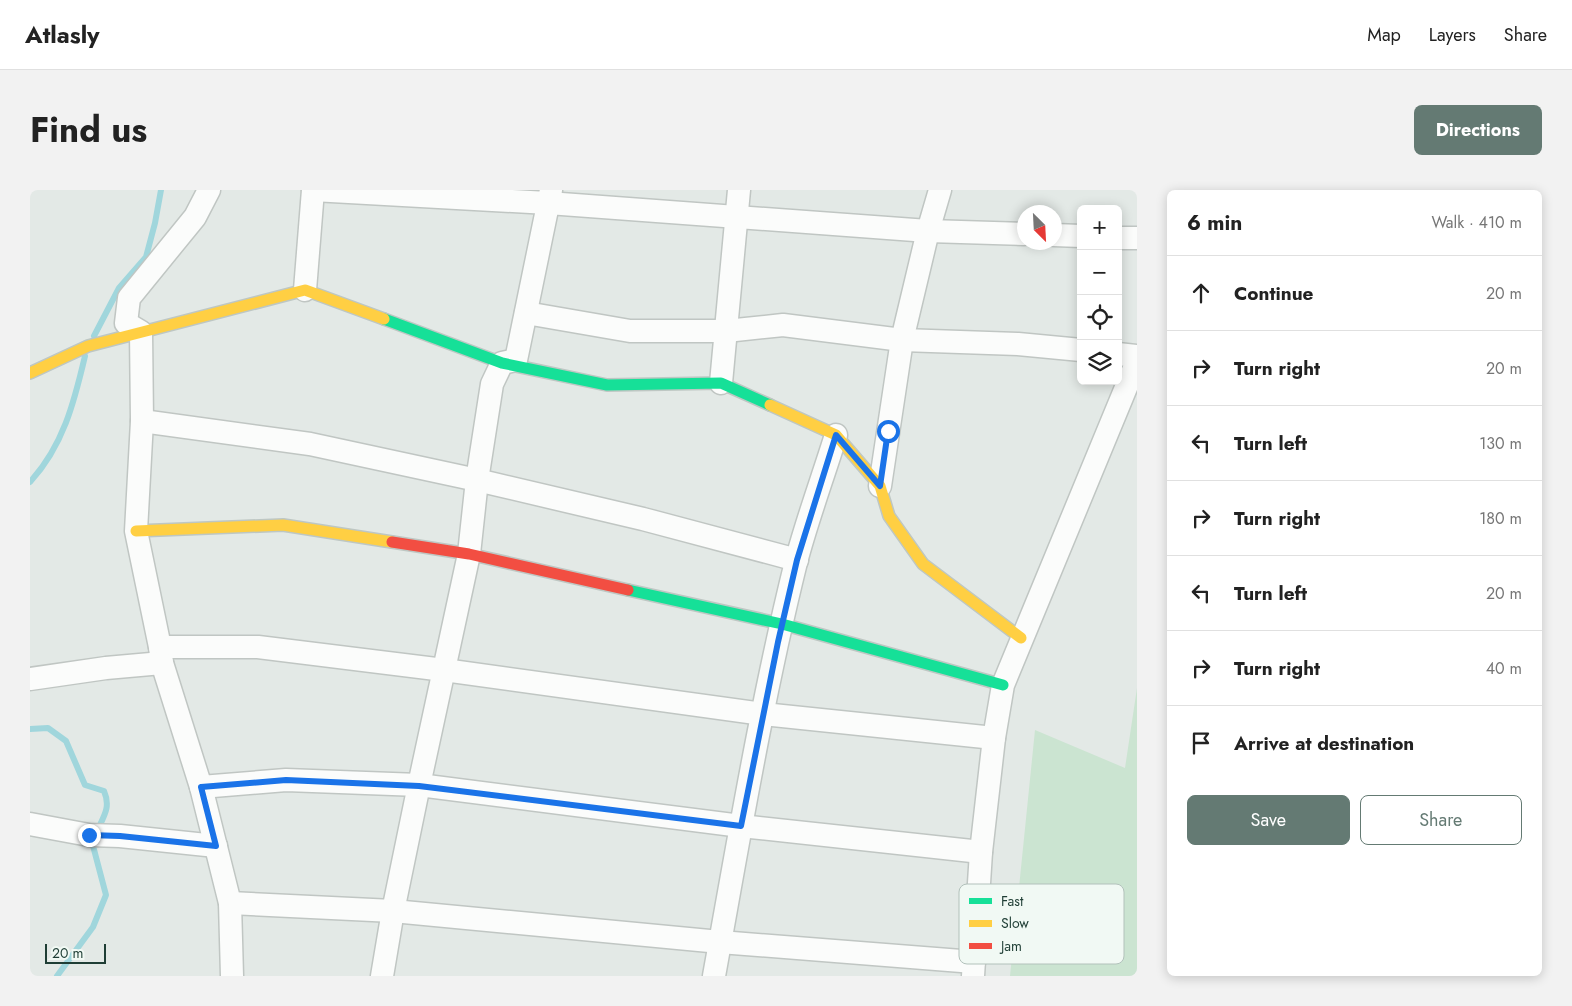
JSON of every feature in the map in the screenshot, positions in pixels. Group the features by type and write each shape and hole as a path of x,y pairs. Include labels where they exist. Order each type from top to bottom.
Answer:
{"street":[{"path":"141,332 126,322 129,298 195,217 209,190"},
{"path":"305,290 313,190 550,197 738,216 928,231 1017,234"},
{"path":"721,383 739,190"},
{"path":"880,486 902,340 928,231 940,190"},
{"path":"502,363 516,360 550,197"},
{"path":"1062,235 1077,236"},
{"path":"1122,238 1137,238"},
{"path":"30,373 88,346 305,290 502,363 608,385 721,383 836,435 880,486 889,516 923,564 1021,638"},
{"path":"526,313 630,331 726,331 783,326 902,340 1018,344 1077,350"},
{"path":"141,332 142,421 136,531 161,655 201,787 230,903 232,976"},
{"path":"1122,354 1137,356"},
{"path":"979,884 994,738 1003,684 1137,361"},
{"path":"382,976 419,786 469,554 477,480 492,384 502,363"},
{"path":"142,421 310,444 477,480 643,519 797,560"},
{"path":"714,976 741,826 782,624 797,560 836,435"},
{"path":"136,531 283,526 469,554 782,624 1003,684"},
{"path":"30,678 106,668 161,655 258,647 444,670 763,714 994,738"},
{"path":"201,787 286,780 419,786 741,826 981,852"},
{"path":"30,824 89,835 120,836 216,846"},
{"path":"230,903 394,911 720,942 974,969"}],"green space":[{"path":"1137,688 1137,976 1010,976 1011,964 1124,964 1124,884 1019,884 1035,730 1125,768"}],"waterway":[{"path":"94,336 119,288 146,257 161,190"},
{"path":"30,482 51,454 66,423 85,356"},
{"path":"30,729 48,728 66,741 85,785 104,791 107,807 97,831"},
{"path":"57,976 93,927 106,895 93,840"}],"traffic: fast":[{"path":"384,319 502,363 607,385 721,383 770,405"},
{"path":"628,590 782,624 1003,685"}],"traffic: slow":[{"path":"30,373 88,346 305,290 384,319"},
{"path":"770,405 836,435 880,486 889,516 923,564 1021,638"},
{"path":"136,531 283,525 392,542"}],"traffic: jam":[{"path":"392,542 469,554 628,590"}],"route":[{"path":"89,835 120,836 216,846 201,787 286,780 419,786 741,826 778,642 797,560 836,435 880,486 888,431"}]}
